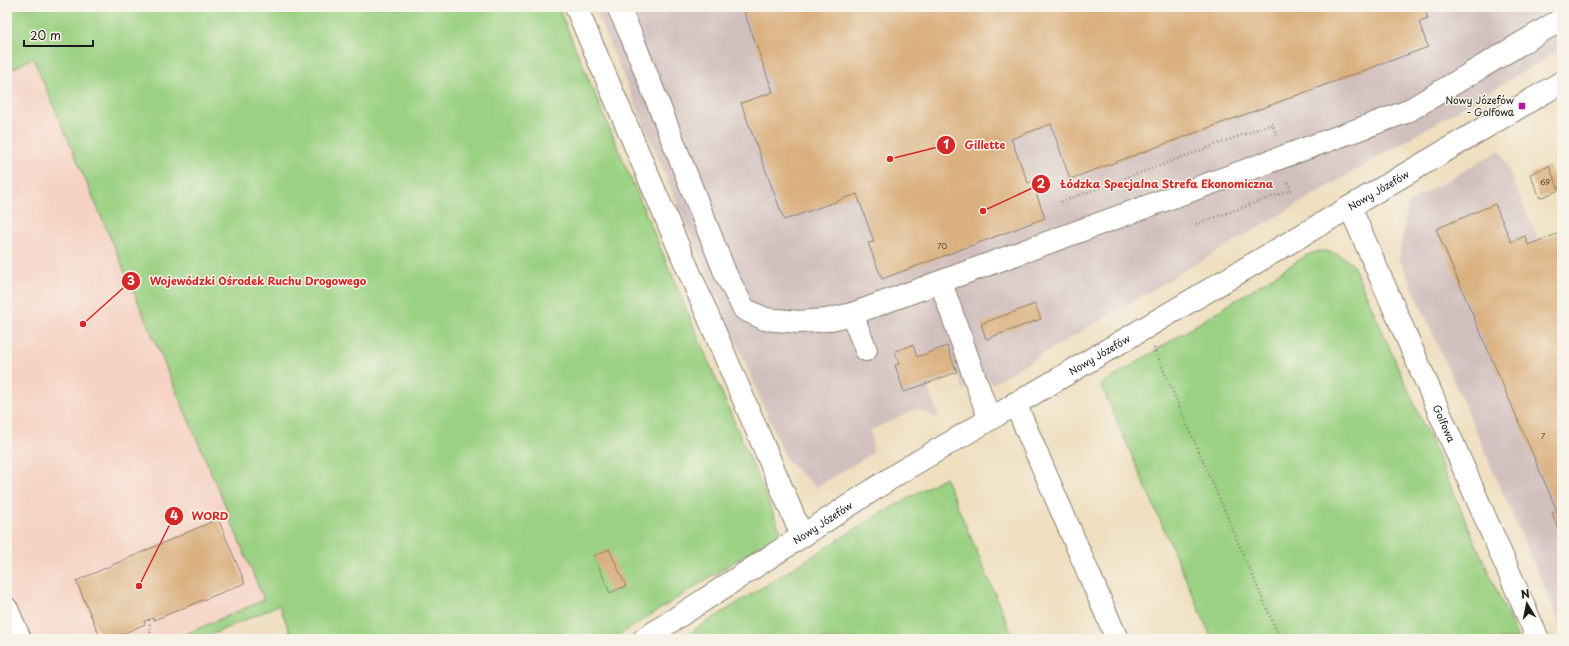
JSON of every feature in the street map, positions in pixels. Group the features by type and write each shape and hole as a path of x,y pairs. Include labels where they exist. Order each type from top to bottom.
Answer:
{"street":[{"path":"576,7 802,536"},
{"path":"618,7 631,35 726,275 744,309 765,319 799,322 827,320 852,314 941,283 1406,112 1562,19"},
{"name":"Nowy Józefów","path":"644,639 902,471 989,418 1350,208 1562,82"},
{"name":"Golfowa","path":"1350,208 1538,639"},
{"path":"941,283 989,418"},
{"path":"852,314 866,350"},
{"path":"1015,403 1117,639"},
{"path":"7,609 20,639"}],"path":[{"path":"1146,327 1280,639"},
{"path":"149,620 151,639"}],"shaded area":[{"path":"7,7 22,7 279,605 202,639 7,639"},
{"path":"594,7 1562,7 1562,49 992,384 987,377 963,390 958,373 927,385 939,417 938,418 916,409 871,430 873,453 816,487 787,461"},
{"path":"1500,150 1562,297 1562,627 1399,257 1408,203"}],"green space":[{"path":"7,7 558,7 781,532 613,639 293,639 279,605 202,639 174,639 264,600 229,514 33,58 7,72"},
{"path":"1319,251 1337,254 1353,265 1518,639 1212,639 1101,385 1307,255"},
{"path":"945,477 1014,639 680,639 870,520"}],"building":[{"path":"755,7 1424,7 1428,19 1419,22 1428,47 1070,179 1051,124 1011,139 1028,183 1032,182 1045,218 882,279 868,243 874,242 857,194 784,220 741,103 773,92 744,11"},
{"path":"1549,166 1559,190 1540,198 1530,174"},
{"path":"1495,204 1511,242 1525,236 1528,245 1562,232 1562,536 1552,513 1557,511 1436,229"},
{"path":"1035,304 1041,319 986,339 981,324"},
{"path":"913,345 917,357 947,346 957,372 904,392 895,365 899,364 895,351"},
{"path":"218,519 245,583 154,620 153,618 144,621 145,624 111,639 101,639 76,581"},
{"path":"609,549 626,586 610,593 594,556"}],"place":[{"name":"Nowy Józefów - Golfowa","path":"1522,106"},
{"name":"Gillette","path":"890,159"},
{"name":"Łódzka Specjalna Strefa Ekonomiczna","path":"983,211"},
{"name":"Wojewódzki Ośrodek Ruchu Drogowego","path":"83,324"},
{"name":"WORD","path":"139,586"}]}
